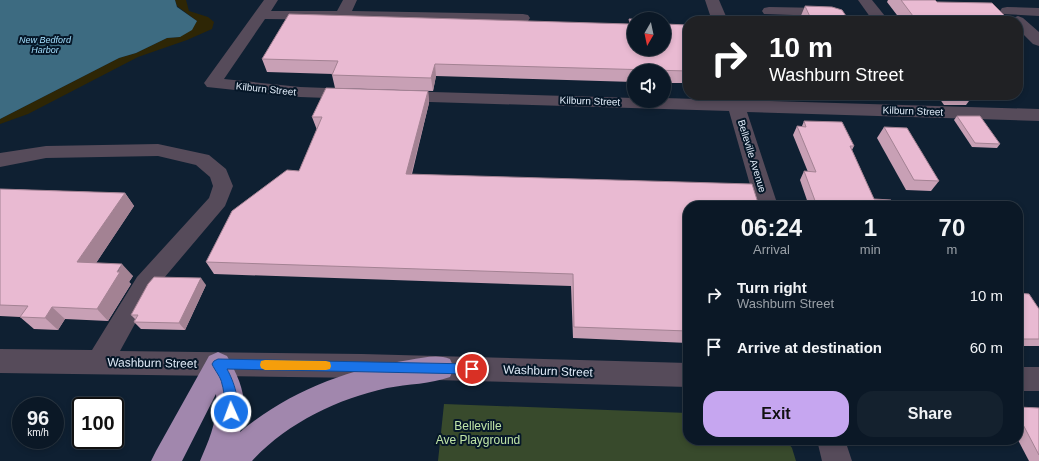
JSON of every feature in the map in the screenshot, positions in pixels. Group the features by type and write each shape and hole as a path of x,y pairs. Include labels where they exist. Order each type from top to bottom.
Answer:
{"highway":[{"path":"166,461 218,364"},
{"path":"215,461 229,423 231,401 227,381 218,364"},
{"path":"232,461 254,440 287,415 319,398 382,377 441,368"}],"street":[{"path":"261,15 271,0"},
{"path":"342,15 350,0"},
{"path":"712,0 718,16"},
{"path":"865,0 877,16"},
{"path":"996,0 1012,16"},
{"path":"769,11 820,6 840,16"},
{"path":"1022,16 1039,12"},
{"path":"261,15 522,18"},
{"name":"Kilburn Street","path":"261,15 212,83 300,92 374,95 1039,115"},
{"path":"1023,26 1039,41"},
{"name":"Belleville Avenue","path":"736,106 765,201"},
{"path":"0,160 46,152 158,150 202,160 219,174 223,186 218,201 145,284 99,363"},
{"name":"Washburn Street","path":"0,361 441,368 683,375"},
{"path":"1023,379 1039,379"},
{"path":"832,445 837,461"}],"green space":[{"name":"Belleville Ave Playground","path":"444,404 683,413 683,445 790,445 796,461 438,461"}],"sand":[{"path":"175,0 186,0 189,11 208,17 214,22 212,29 187,40 138,57 28,114 0,124 0,119 119,58 136,53 167,38 180,37 197,21 177,6"}],"water":[{"name":"New Bedford Harbor","path":"0,0 175,0 177,7 197,21 192,30 180,37 167,38 136,53 119,58 0,119"}],"building":[{"path":"901,0 992,3 1005,16 913,16"},
{"path":"805,6 832,7 842,10 846,16 810,16"},
{"path":"289,14 627,24 627,56 671,56 671,24 683,25 683,71 671,71 671,64 627,64 627,69 435,64 431,78 332,75 338,61 262,59"},
{"path":"326,88 428,91 406,174 752,184 757,201 683,201 683,331 574,327 573,274 206,262 232,211 287,170 299,171 322,117 312,117"},
{"path":"957,116 980,116 1000,144 975,143"},
{"path":"804,121 842,122 854,146 850,146 874,199 892,201 815,201 804,171 816,172 797,126 806,127"},
{"path":"884,127 907,128 939,181 914,180"},
{"path":"0,189 125,193 77,262 122,264 117,272 120,272 97,309 52,307 45,318 20,317 28,306 0,305"},
{"path":"154,277 201,278 179,323 134,322 138,315 131,315 148,284"},
{"path":"1023,293 1029,294 1039,309 1039,339 1023,339"},
{"path":"1023,407 1039,408 1039,455 1023,425"}],"slow traffic":[{"path":"265,365 326,366"}],"route":[{"path":"231,412 230,390 218,364 472,369"}]}
